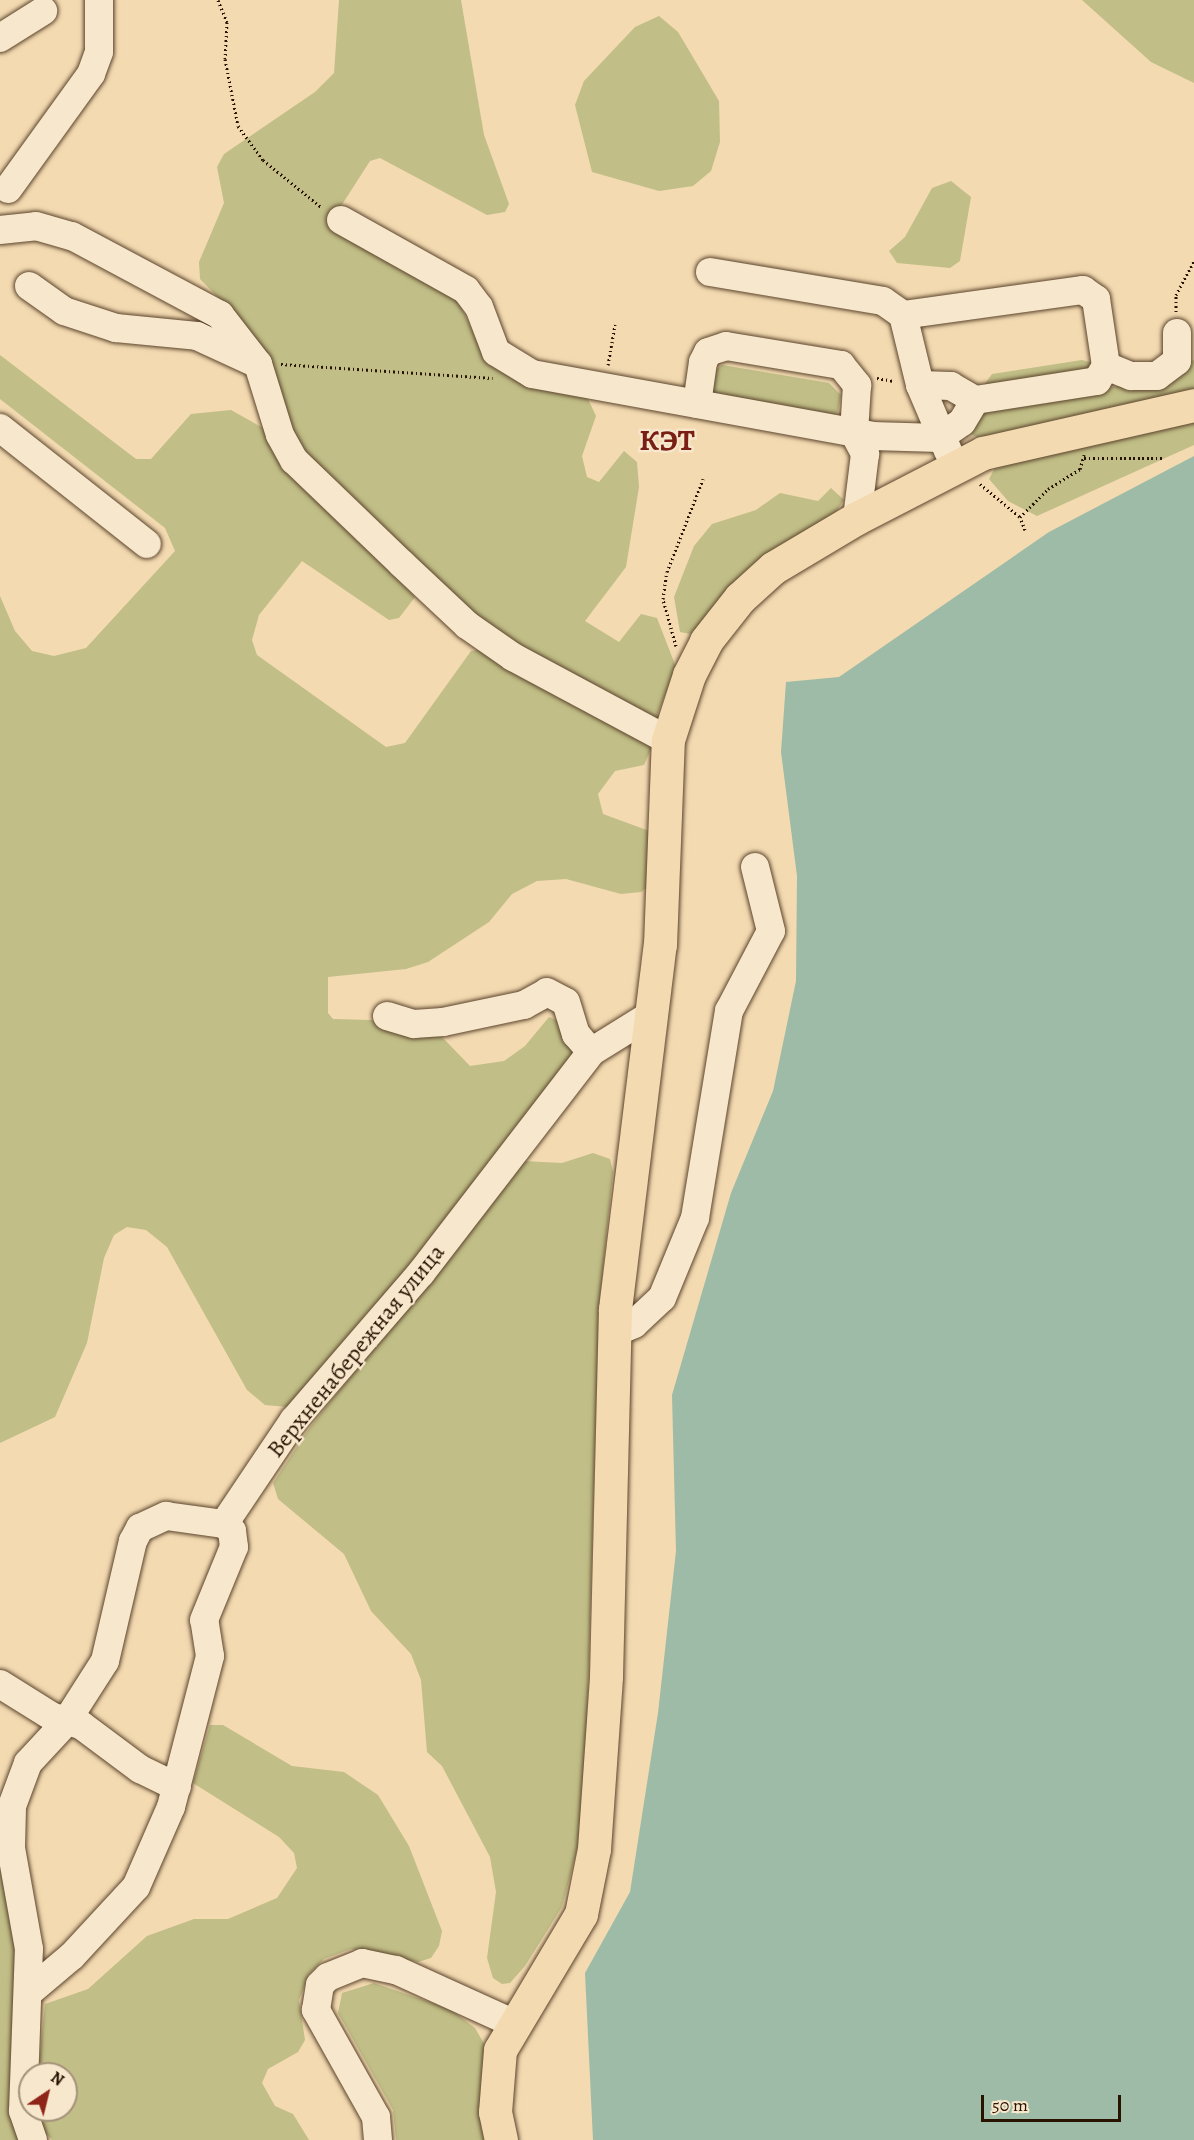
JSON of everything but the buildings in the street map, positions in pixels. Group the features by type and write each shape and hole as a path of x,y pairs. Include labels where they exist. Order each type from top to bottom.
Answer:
{"main road":[{"path":"501,2140 495,2079 513,2023 581,1914 594,1849 606,1676 613,1333 652,1014 665,881 668,740 689,675 706,641 740,598 773,568 857,518 958,464 1082,444 1194,405"}],"street":[{"path":"29,226 4,182 91,74 99,52 99,0"},
{"path":"0,38 43,11"},
{"path":"341,220 466,290 479,307 496,352 532,374 854,433 939,438 962,422 975,400"},
{"path":"0,230 29,226 72,236 220,315 258,364 280,435 294,460 467,625 561,686 668,740"},
{"path":"710,272 883,301 903,315 920,385 939,438 958,464"},
{"path":"29,286 64,311 116,328 197,336 258,364"},
{"path":"903,315 1083,290 1096,299 1106,366 1097,381 975,400 951,386 920,385"},
{"path":"1106,366 1131,376 1157,376 1177,361 1177,333"},
{"path":"697,404 703,362 708,352 726,346 841,365 852,374 856,385 854,433 865,453 857,518"},
{"path":"0,428 147,544"},
{"path":"613,1333 634,1324 662,1298 695,1218 729,1011 771,931 755,867"},
{"path":"387,1016 414,1024 443,1022 514,1008 547,992 566,1002 576,1034 591,1052"},
{"name":"Верхненабережная улица","path":"224,1524 294,1420 421,1273 591,1052 652,1014"},
{"path":"28,1993 72,1956 136,1887 177,1787 210,1656 204,1620 234,1547 232,1531 224,1524 184,1515 151,1520 140,1528 107,1656 66,1722 28,1763 12,1806 11,1848 29,1949 22,2112 33,2140"},
{"path":"0,1684 66,1722 81,1725 140,1769 177,1787"},
{"path":"378,2140 376,2117 316,2010 320,1985 328,1977 362,1963 396,1970 513,2023"}],"path":[{"path":"218,0 227,21 232,111 249,146 341,220"},
{"path":"1177,333 1176,295 1194,261"},
{"path":"606,388 615,325"},
{"path":"258,364 513,380 532,374"},
{"path":"852,374 920,385"},
{"path":"1020,516 1048,489 1080,469 1082,444 1165,458"},
{"path":"958,464 1020,516 1025,530"},
{"path":"689,675 669,632 663,599 675,546 703,479"}],"shaded area":[{"path":"339,0 461,0 484,135 509,204 505,212 487,215 380,158 370,161 334,217 456,296 484,355 588,399 596,416 582,456 587,477 599,482 624,451 637,462 639,487 626,567 585,621 619,642 641,614 657,618 676,667 655,720 567,678 473,617 302,455 243,323 200,279 199,262 224,203 217,167 224,154 315,92 334,73"},
{"path":"1082,0 1194,0 1194,83 1151,62"},
{"path":"659,16 678,32 719,101 720,142 711,171 693,186 659,191 592,172 575,105 584,81 635,27"},
{"path":"951,181 971,197 960,261 950,268 897,263 889,251 905,237 932,188"},
{"path":"0,355 136,459 151,459 191,414 231,410 263,428 415,597 399,618 389,620 302,561 259,615 252,640 257,655 386,747 405,743 471,651 478,650 652,747 644,765 615,771 598,794 603,814 652,832 648,887 641,892 621,894 566,879 537,881 512,894 489,922 428,962 406,969 328,977 328,1013 333,1019 371,1020 409,1037 442,1037 470,1066 504,1061 525,1046 549,1017 565,1024 573,1057 409,1267 288,1407 265,1405 247,1390 167,1247 146,1230 127,1227 114,1235 104,1258 87,1343 55,1417 0,1443 0,596 15,631 32,651 54,656 86,648 175,551 165,528 0,399"},
{"path":"1082,360 1096,364 1096,372 984,385 992,374"},
{"path":"1194,360 1194,389 979,438 969,433 978,413 1118,386"},
{"path":"722,365 829,383 841,395 838,411 834,416 717,399 710,389 713,372"},
{"path":"1194,418 1194,445 1037,516 1008,501 989,479 996,466"},
{"path":"1194,456 1194,2140 593,2140 585,1973 630,1892 658,1713 676,1551 672,1395 731,1193 773,1091 796,981 797,876 781,752 786,682 839,677 1049,532"},
{"path":"831,488 844,500 836,512 764,557 691,634 680,632 674,597 694,546 712,524 756,510 780,493 818,501"},
{"path":"593,1153 610,1159 613,1172 599,1307 586,1762 578,1846 562,1907 525,1966 510,1983 502,1984 493,1978 487,1958 496,1892 490,1857 442,1766 427,1752 421,1680 411,1654 371,1611 344,1554 278,1499 273,1483 308,1430 523,1161 562,1163"},
{"path":"210,1725 223,1725 292,1766 344,1772 378,1795 409,1846 442,1931 439,1946 431,1958 418,1962 351,1949 324,1959 309,1974 299,2000 305,2040 298,2052 268,2069 262,2083 275,2106 293,2114 309,2140 52,2140 41,2128 40,2122 78,2122 78,2062 39,2062 45,2004 88,1989 147,1936 194,1919 228,1919 277,1898 297,1868 294,1853 279,1837 193,1783"},
{"path":"0,1849 15,1922 18,2140 0,2140"},
{"path":"374,1983 450,2009 475,2028 486,2047 484,2140 396,2140 393,2110 338,2013 342,1993"}],"district":[{"name":"КЭТ","path":"667,440"}]}
